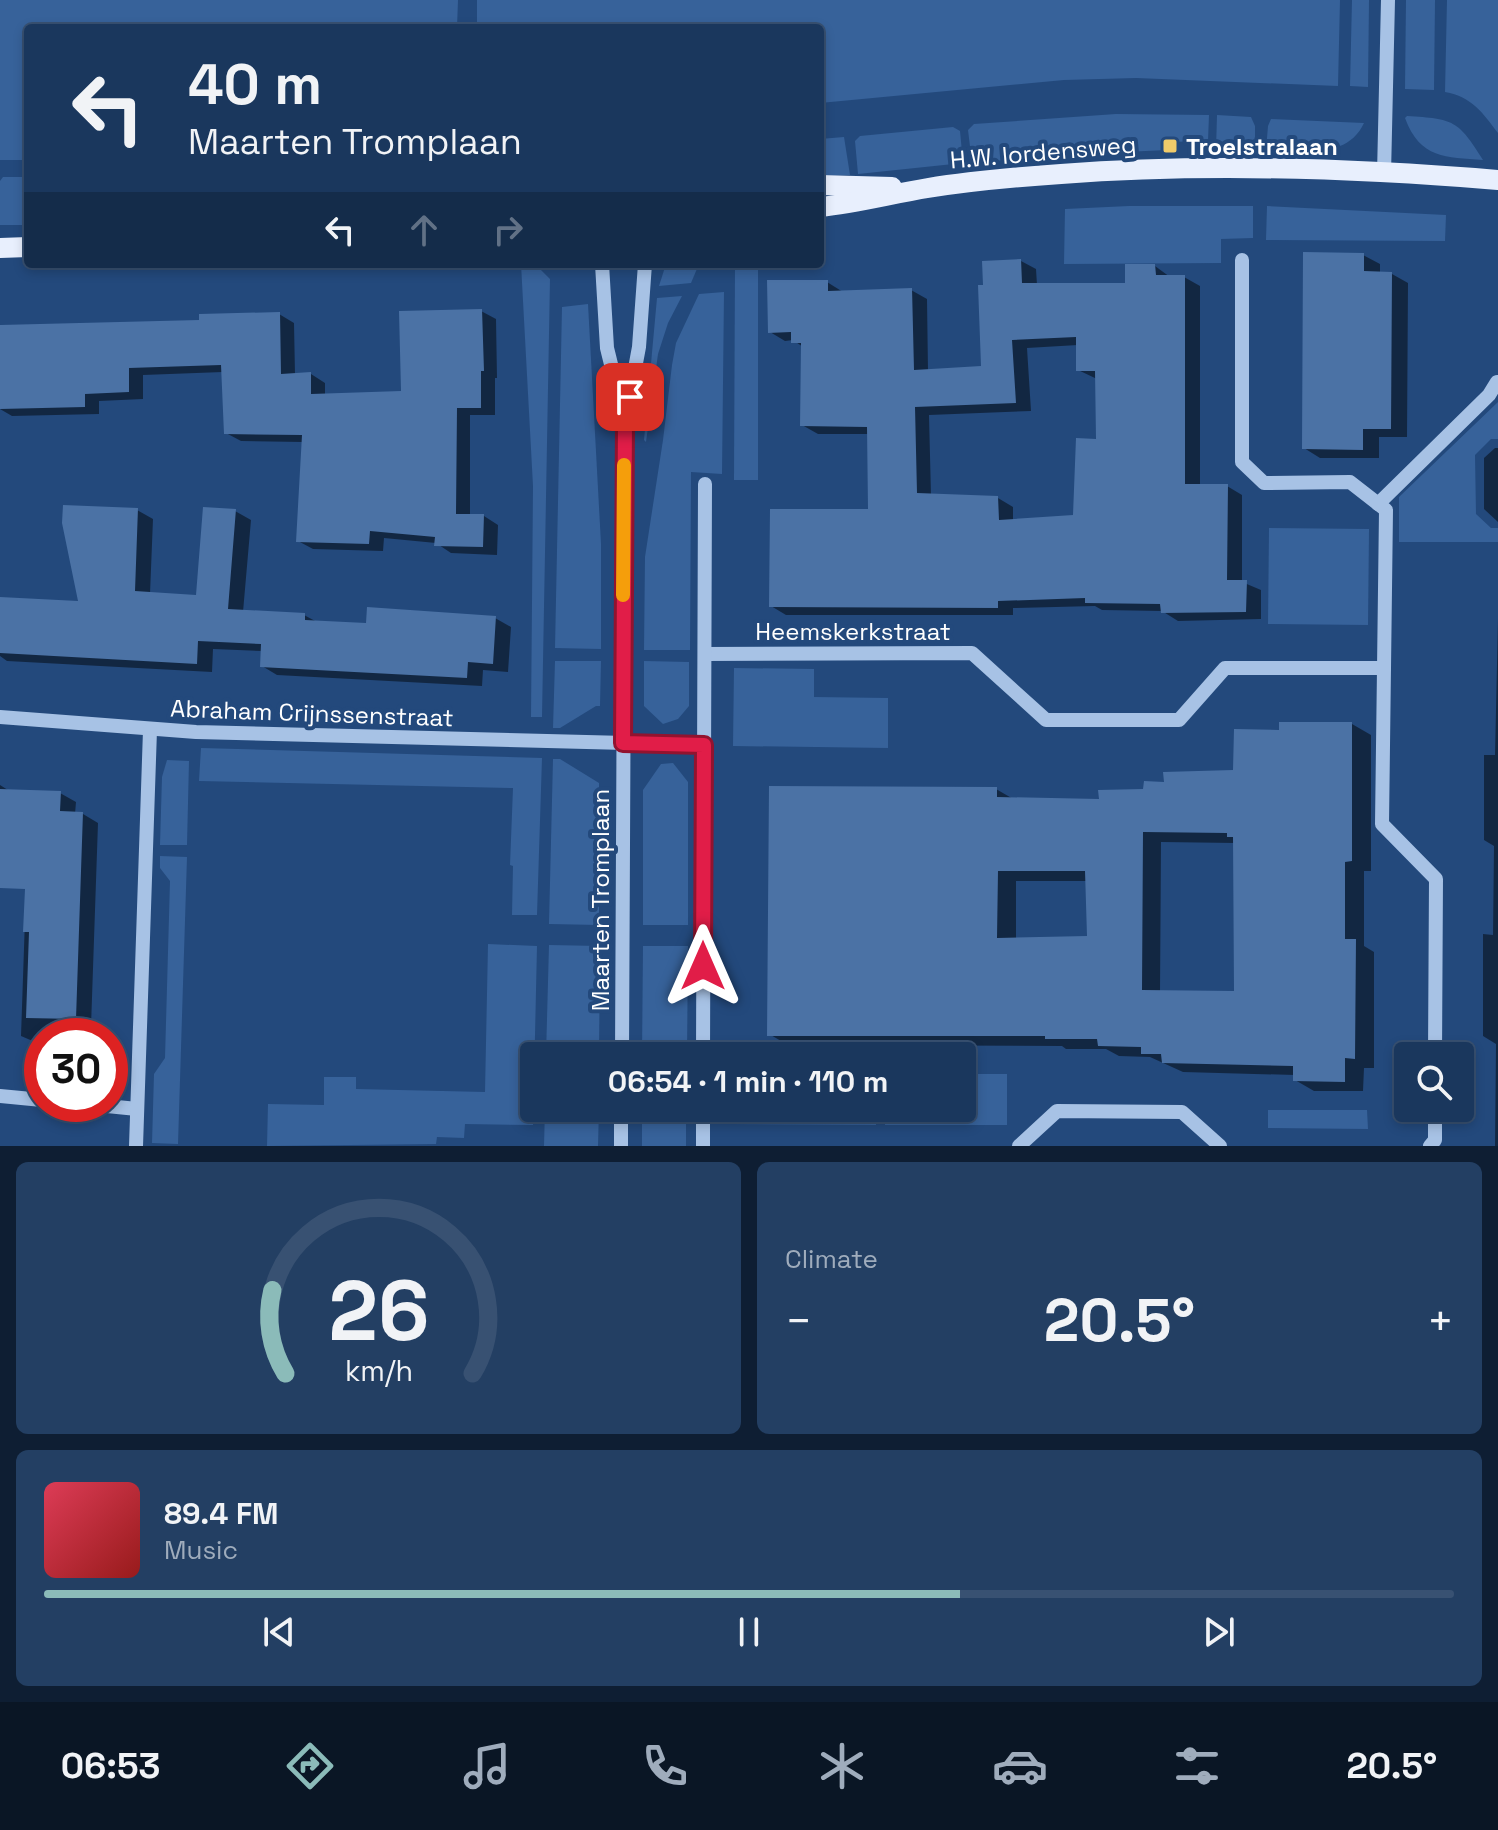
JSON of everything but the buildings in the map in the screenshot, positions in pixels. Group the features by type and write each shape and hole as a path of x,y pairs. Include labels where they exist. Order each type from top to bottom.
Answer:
{"main road":[{"name":"H.W. Iordensweg","path":"824,207 928,188 1125,170 1262,168 1498,180"},
{"name":"H.W. Iordensweg","path":"824,185 928,188"},
{"path":"0,248 24,247"}],"street":[{"path":"1384,174 1388,0"},
{"path":"1242,260 1242,462 1264,483 1350,482 1386,510 1382,824 1436,879 1435,1042"},
{"name":"Maarten Tromplaan","path":"602,268 607,348 625,422"},
{"name":"Maarten Tromplaan","path":"622,1042 625,422 639,347 645,268"},
{"path":"1378,504 1489,395 1497,382"},
{"path":"703,1042 705,484"},
{"name":"Heemskerkstraat","path":"705,654 972,653 1046,720 1179,720 1225,668 1384,668"},
{"name":"Abraham Crijnssenstraat","path":"0,717 150,730 623,743"},
{"path":"136,1146 150,730"},
{"path":"623,743 704,745"},
{"path":"0,1096 24,1098"},
{"path":"128,1108 137,1109"},
{"path":"1019,1146 1057,1111 1182,1112 1220,1146"},
{"path":"621,1122 621,1146"},
{"path":"703,1122 703,1146"},
{"path":"1430,1146 1435,1140 1435,1122"}],"shaded area":[{"path":"0,0 458,0 457,24 24,24 24,160 0,160"},
{"path":"477,0 1340,0 1338,86 1136,78 1064,80 824,103 824,24 477,24"},
{"path":"1352,0 1369,0 1368,87 1350,86"},
{"path":"1406,0 1435,0 1434,90 1405,89"},
{"path":"1447,0 1498,0 1498,133 1469,102 1445,92"},
{"path":"1116,114 1209,115 1208,141 1168,142 1167,150 972,163 968,130 974,124"},
{"path":"1217,115 1251,117 1255,126 1255,149 1216,150"},
{"path":"1405,118 1453,124 1467,137 1483,160 1446,156 1427,149 1411,131"},
{"path":"1271,119 1364,123 1356,135 1334,148 1321,151 1266,150"},
{"path":"953,127 960,131 963,163 858,174 855,141 860,136"},
{"path":"844,137 850,175 824,176 824,139"},
{"path":"3,177 24,177 24,225 0,225 0,181"},
{"path":"1253,206 1253,238 1221,239 1221,263 1064,264 1065,209"},
{"path":"1267,206 1446,215 1445,241 1266,240"},
{"path":"521,268 539,268 550,279 542,717 531,717 533,486"},
{"path":"665,268 697,268 691,283 659,286"},
{"path":"735,268 758,268 758,480 734,480"},
{"path":"724,292 722,474 691,472 690,650 644,650 645,557 676,343 699,294"},
{"path":"682,296 668,323 658,354 646,442 657,298"},
{"path":"588,304 601,544 601,649 555,648 562,307"},
{"path":"1498,402 1498,439 1491,439 1475,455 1476,514 1491,528 1498,528 1498,542 1399,542 1399,497"},
{"path":"1269,528 1369,529 1368,625 1268,624"},
{"path":"555,661 601,661 600,706 560,728 553,728"},
{"path":"644,661 689,662 689,706 678,719 663,724 644,706"},
{"path":"734,668 814,669 814,697 888,698 888,748 733,746"},
{"path":"201,748 542,758 537,915 512,915 513,788 199,781"},
{"path":"553,759 560,759 599,783 599,925 549,924"},
{"path":"167,760 189,761 187,845 160,845 162,777"},
{"path":"673,763 688,782 688,925 643,925 643,790 661,764"},
{"path":"160,856 187,857 178,1144 152,1143 154,1074 165,1058 170,881 160,868"},
{"path":"488,944 537,946 535,1042 520,1042 520,1122 533,1122 533,1125 465,1124 464,1138 437,1137 436,1144 267,1146 268,1104 324,1105 324,1077 356,1077 356,1089 485,1092"},
{"path":"549,945 600,946 599,1042 546,1042"},
{"path":"643,946 688,946 687,1042 642,1042"},
{"path":"976,1074 1007,1074 1007,1125 885,1125 885,1122 976,1122"},
{"path":"1268,1110 1367,1110 1368,1129 1268,1128"},
{"path":"545,1122 599,1122 598,1146 544,1146"},
{"path":"642,1122 686,1122 686,1146 642,1146"},
{"path":"731,1122 876,1122 876,1125"}],"slow traffic":[{"path":"623,595 624,465"}],"place":[{"name":"Troelstralaan","path":"1170,146"}],"route":[{"path":"630,397 625,422 623,743 704,745 703,966"}]}
